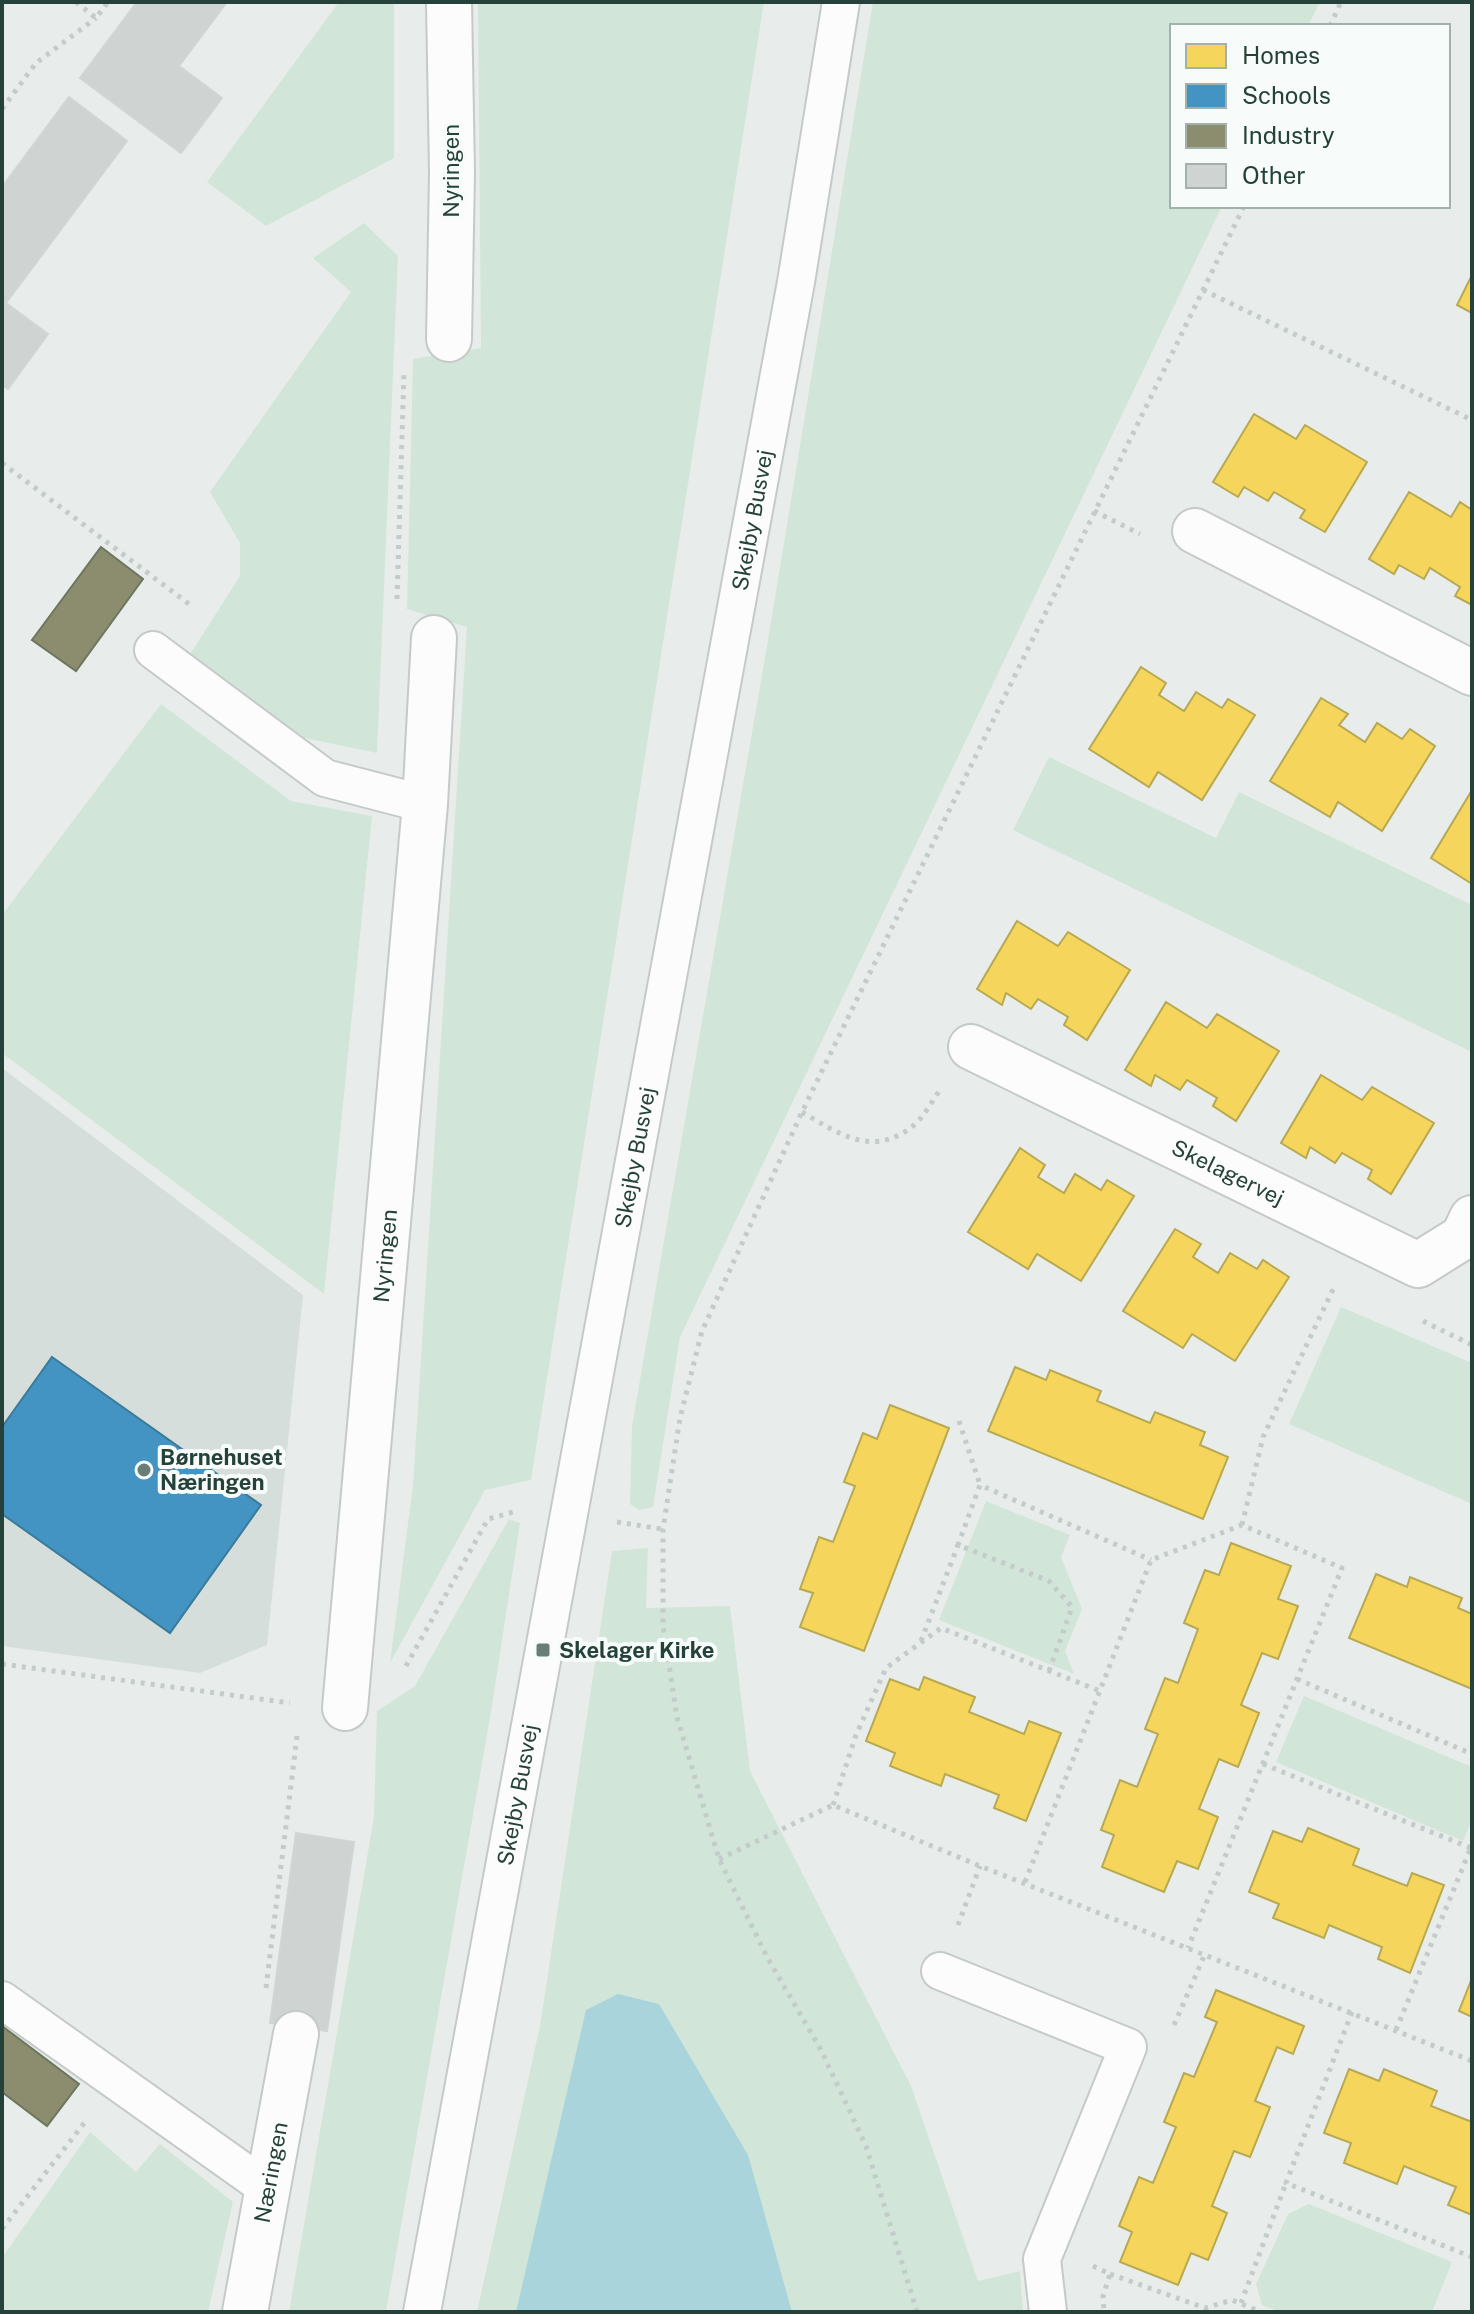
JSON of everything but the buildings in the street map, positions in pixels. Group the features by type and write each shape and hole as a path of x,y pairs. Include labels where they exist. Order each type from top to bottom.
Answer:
{"street":[{"name":"Nyringen","path":"449,2 452,173 449,339"},
{"path":"1195,531 1472,673"},
{"name":"Nyringen","path":"345,1708 425,804 434,638"},
{"name":"Skelagervej","path":"971,1047 1418,1265 1463,1237 1472,1218"},
{"name":"Næringen","path":"245,2312 296,2034"}],"lane":[{"name":"Skejby Busvej","path":"422,2312 793,298 841,2"},
{"path":"153,650 325,778 425,804"},
{"path":"940,1971 1128,2047 1042,2259 1048,2312"},
{"path":"2,2000 268,2189"}],"path":[{"path":"76,2 96,18"},
{"path":"2,109 36,63 96,18 108,2"},
{"path":"1331,24 1341,2"},
{"path":"917,2312 866,2146 821,2050 767,1957 719,1859 677,1717 663,1626 663,1529 680,1418 702,1331 802,1112 1243,208"},
{"path":"1203,290 1472,420"},
{"path":"434,638 397,629 405,336 449,339"},
{"path":"2,463 189,604"},
{"path":"802,1112 838,1134 864,1143 886,1140 914,1126 971,1047"},
{"path":"1242,1525 1263,1437 1359,1236"},
{"path":"920,1643 980,1485 959,1421"},
{"path":"980,1485 1151,1560 1242,1525 1342,1568 1188,1948"},
{"path":"2,1664 345,1708 401,1676 488,1519 530,1507 567,1516 663,1529"},
{"path":"958,1545 1049,1581 1072,1607 1049,1671"},
{"path":"1025,1882 1151,1560"},
{"path":"719,1859 833,1805 856,1735 886,1668 941,1628 1100,1691"},
{"path":"1297,1679 1472,1754"},
{"path":"296,2034 261,2030 300,1704"},
{"path":"1263,1764 1471,1847 1396,2030"},
{"path":"833,1805 1472,2061"},
{"path":"940,1971 980,1866"},
{"path":"1241,2303 1352,2012"},
{"path":"2,2229 116,2082"},
{"path":"1286,2183 1472,2257"},
{"path":"1110,2274 1205,2308 1232,2300 1261,2312"}],"shaded area":[{"name":"Børnehuset Næringen","path":"2,1068 303,1295 267,1645 200,1673 2,1646"}],"green space":[{"path":"339,2 394,2 394,158 266,226 207,182"},
{"path":"478,2 764,2 531,1480 485,1490 390,1663 413,1485 467,627 407,609 413,359 481,348"},
{"path":"873,2 1320,2 1309,24 1170,24 1170,208 1221,208 680,1337 653,1507 639,1510 630,1504 632,1426 767,646"},
{"path":"364,223 398,256 377,753 305,738 189,656 240,576 240,543 210,492 351,292 313,258"},
{"path":"161,704 291,801 372,816 324,1294 2,1053 2,915"},
{"path":"1049,757 1216,838 1239,792 1472,905 1472,1052 1013,830"},
{"path":"1341,1307 1472,1363 1472,1504 1289,1424"},
{"path":"986,1501 1070,1535 1061,1557 1082,1609 1065,1651 1074,1674 939,1620"},
{"path":"509,1519 520,1523 491,1712 386,2312 289,2312 374,1817 377,1711 415,1686"},
{"path":"648,1548 646,1608 730,1606 750,1771 911,2086 978,2281 1020,2271 1023,2312 477,2312 540,2026 612,1551"},
{"path":"1304,1696 1472,1767 1472,1820 1463,1841 1276,1762"},
{"path":"90,2132 136,2172 160,2144 233,2202 208,2312 2,2312 2,2258"},
{"path":"1309,2204 1452,2262 1432,2312 1280,2312 1262,2305 1256,2284 1288,2214"}],"water":[{"path":"618,1994 659,2004 748,2155 792,2312 516,2312 586,2010"}],"place":[{"name":"Børnehuset Næringen","path":"144,1470"},
{"name":"Skelager Kirke","path":"543,1650"}]}
